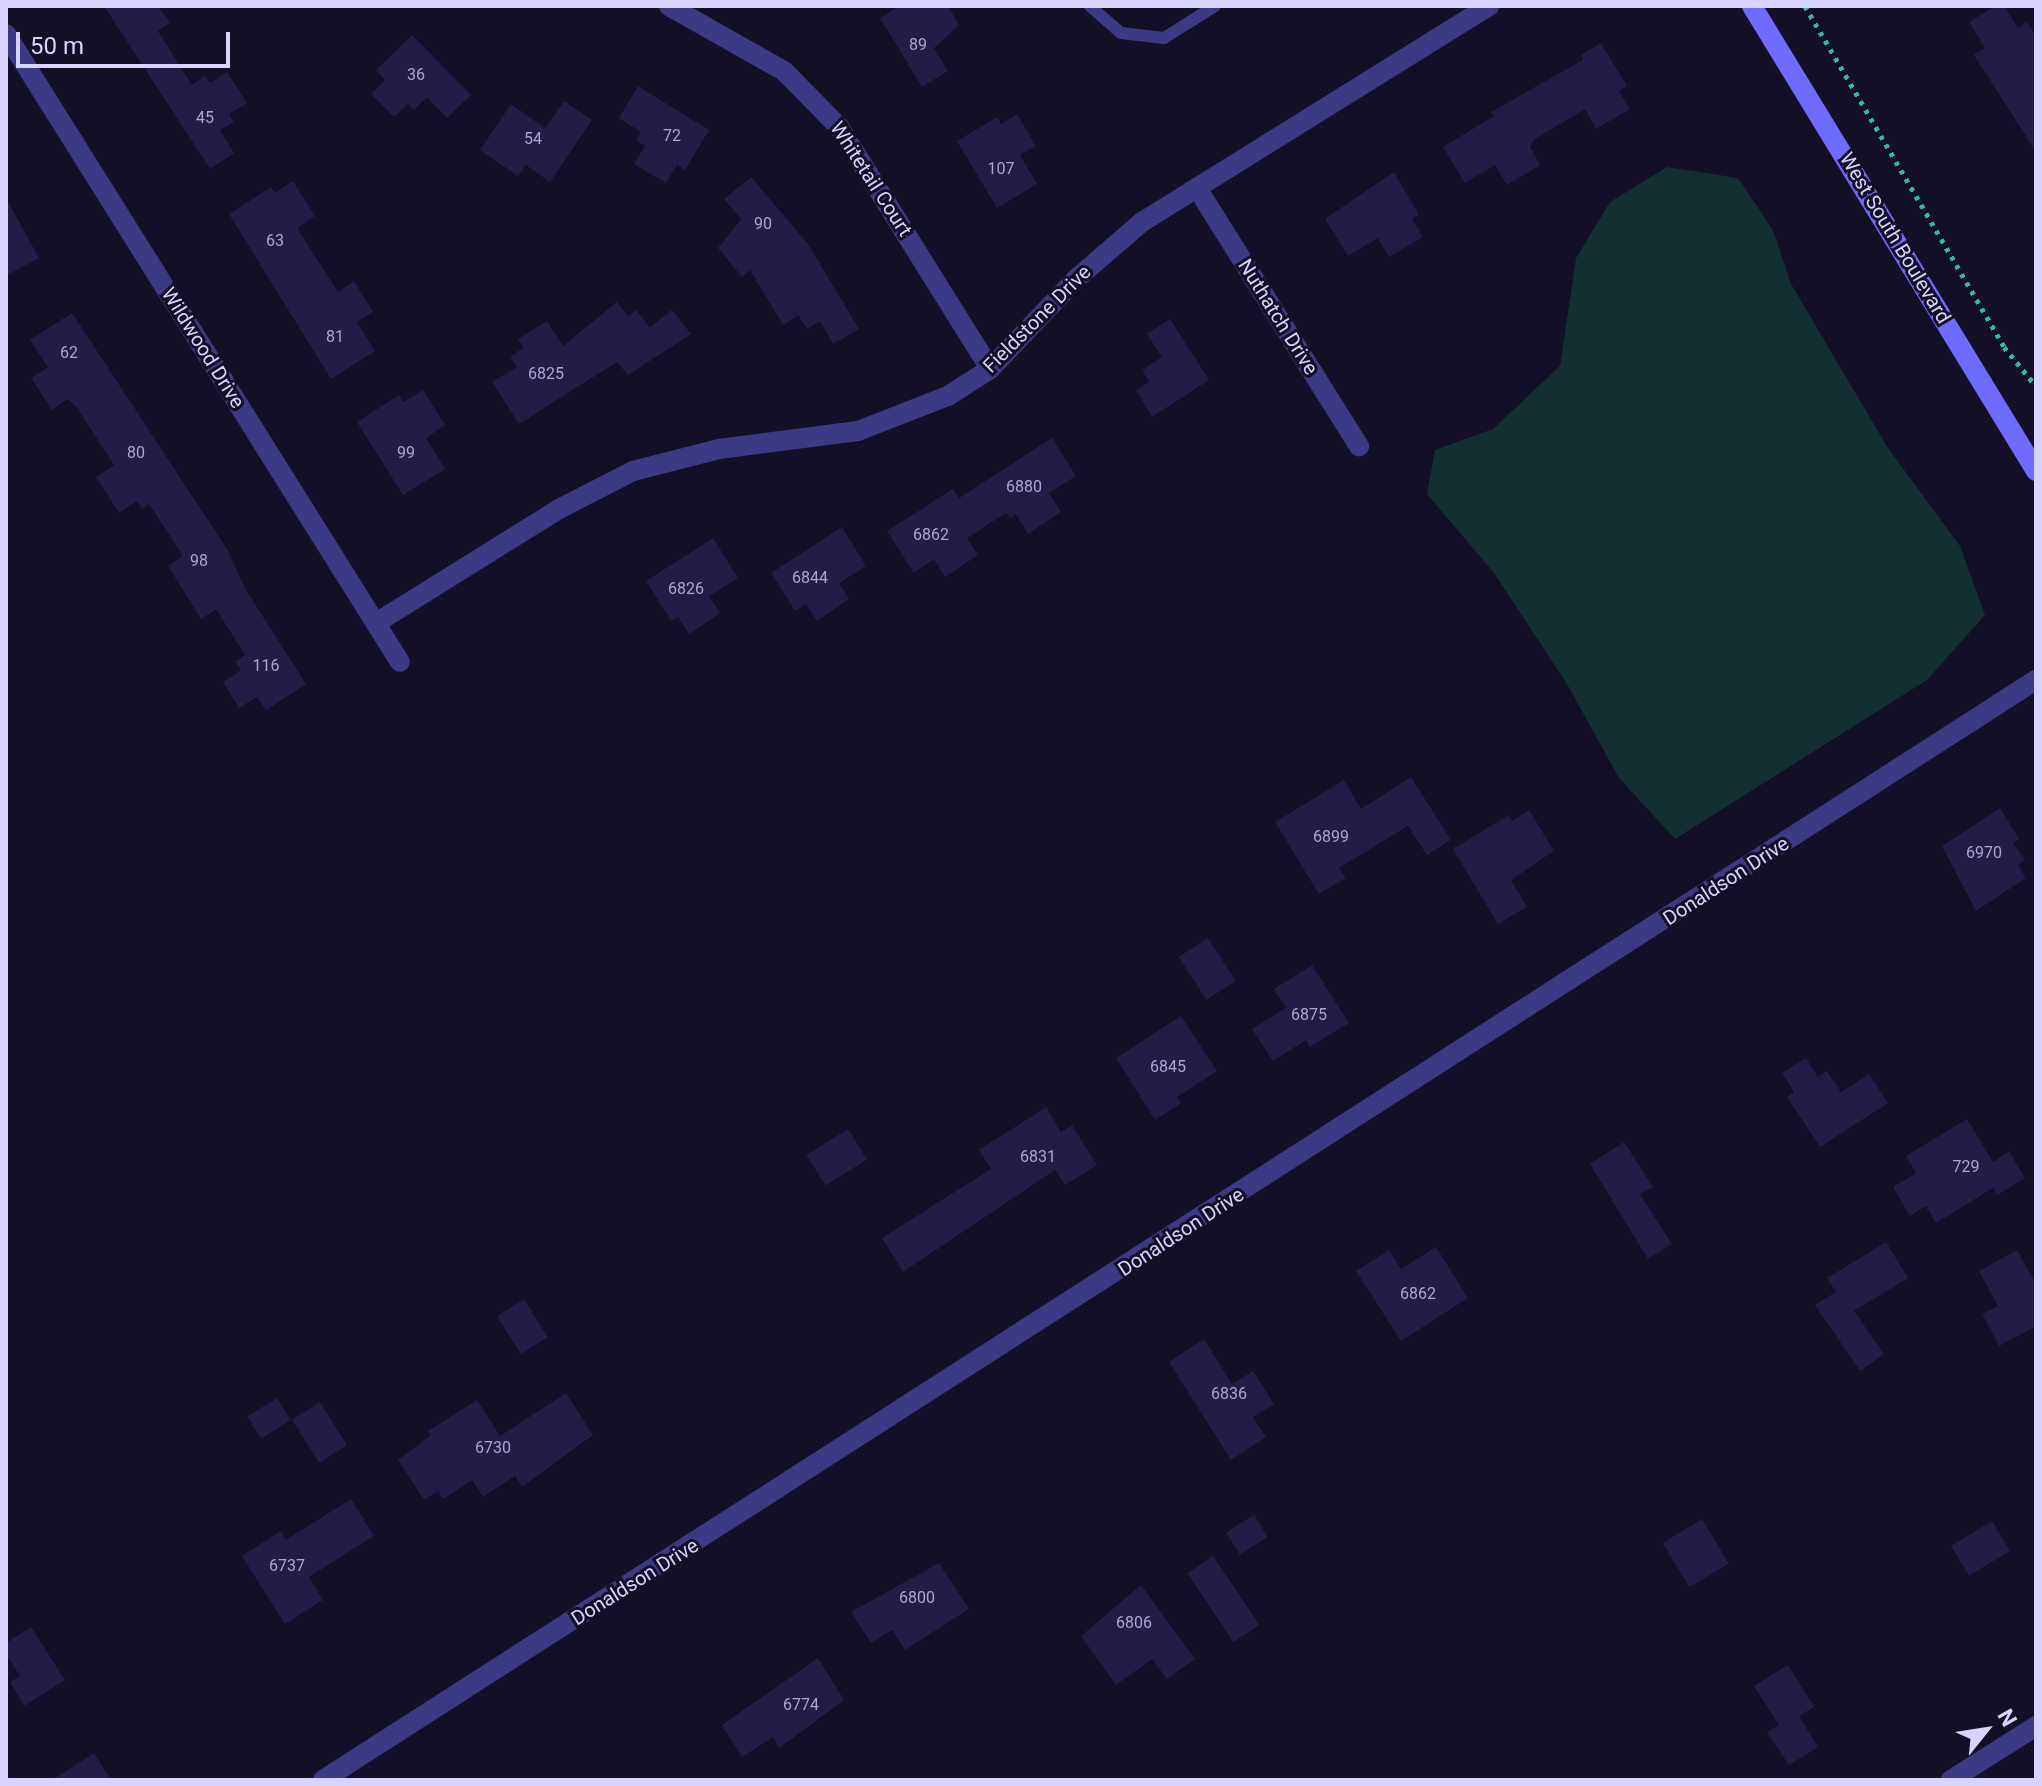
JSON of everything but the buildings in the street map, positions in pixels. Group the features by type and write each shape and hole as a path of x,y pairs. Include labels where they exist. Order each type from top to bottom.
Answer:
{"street":[{"name":"Whitetail Court","path":"669,6 784,71 839,127 990,369"},
{"name":"Fieldstone Drive","path":"376,623 559,509 633,471 692,454 888,424 990,369 1107,249 1197,188 1489,6"},
{"name":"West South Boulevard","path":"1752,6 2036,471"},
{"name":"Wildwood Drive","path":"6,34 400,662"},
{"name":"Nuthatch Drive","path":"1197,188 1359,446"},
{"name":"Donaldson Drive","path":"323,1780 2036,680"},
{"path":"1951,1780 2036,1726"}],"lane":[{"path":"1090,6 1121,33 1164,38 1215,6"}],"path":[{"path":"1805,6 2004,347 2036,386"}],"green space":[{"path":"1667,167 1738,178 1773,230 1791,284 1888,448 1960,546 1985,615 1927,680 1675,839 1619,778 1567,684 1494,573 1427,494 1435,450 1493,429 1560,366 1576,258 1610,202"}]}
